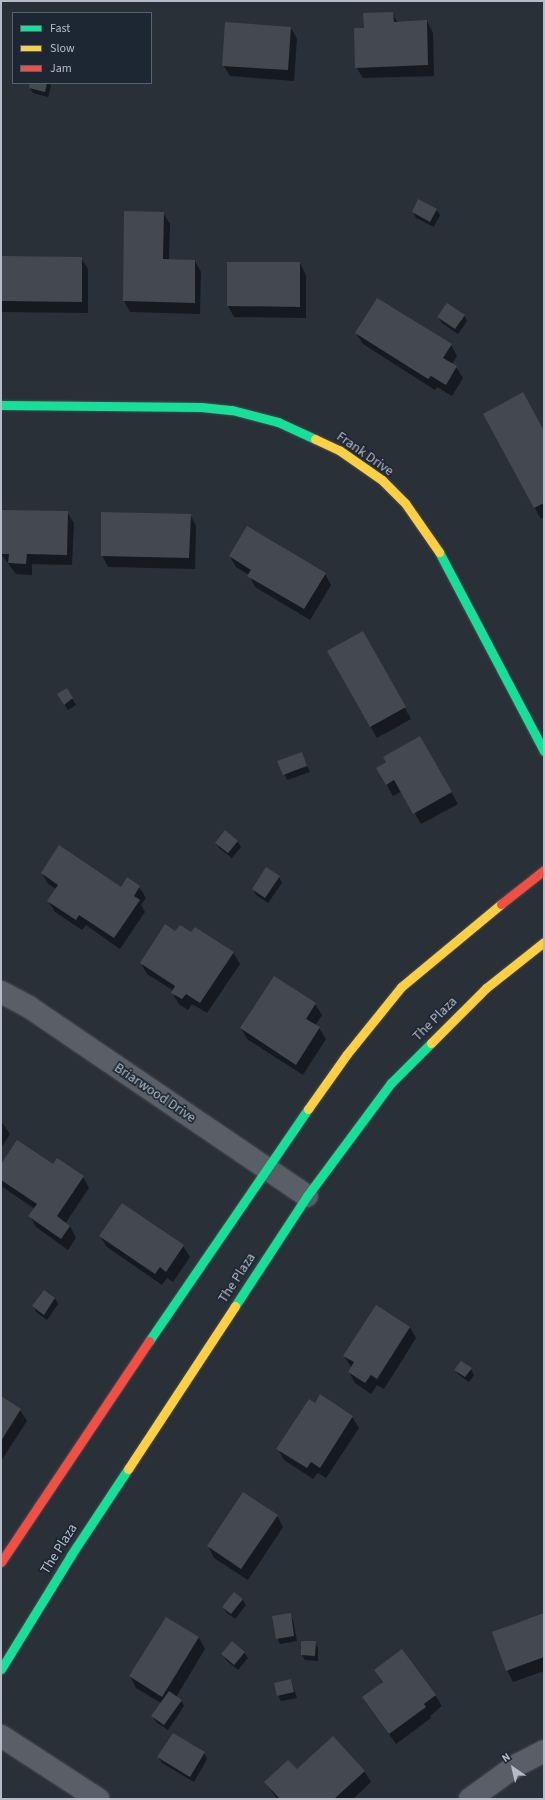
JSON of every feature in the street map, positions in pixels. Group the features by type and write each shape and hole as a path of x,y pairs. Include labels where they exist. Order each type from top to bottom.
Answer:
{"main road":[{"name":"Frank Drive","path":"1,405 201,407 232,410 278,422 339,450 382,480 405,503 444,558 544,751"},
{"path":"1,1562 266,1168 347,1054 401,987 477,923 544,870"},
{"name":"The Plaza","path":"1,1669 71,1555 307,1196 391,1083 486,988 544,942"}],"street":[{"name":"Briarwood Drive","path":"1,992 29,1007 119,1070 307,1196"},
{"path":"1,1736 98,1799"},
{"path":"470,1799 512,1769 544,1751"}],"building":[{"path":"393,12 394,22 427,20 428,65 355,68 354,28 364,28 363,13"},
{"path":"225,22 291,27 288,70 222,66"},
{"path":"30,84 47,84 45,92 29,88"},
{"path":"418,199 437,209 430,222 412,212"},
{"path":"124,211 164,212 163,259 195,260 195,303 123,301"},
{"path":"1,256 82,257 82,302 1,301"},
{"path":"227,262 300,262 300,307 227,306"},
{"path":"377,298 452,344 443,358 457,366 446,385 431,376 428,379 355,333"},
{"path":"447,303 465,315 455,329 437,317"},
{"path":"523,392 544,431 544,503 534,508 483,414"},
{"path":"2,510 68,511 67,555 27,554 26,564 8,563 9,554 1,554"},
{"path":"101,512 191,514 189,558 101,556"},
{"path":"247,526 326,573 304,609 247,576 251,570 229,556"},
{"path":"363,631 406,707 370,727 327,651"},
{"path":"67,688 73,698 64,705 57,694"},
{"path":"420,736 452,792 413,814 394,780 386,785 376,768 386,762 383,757"},
{"path":"302,752 307,766 283,775 277,761"},
{"path":"225,830 238,841 228,853 215,843"},
{"path":"59,845 121,887 127,877 140,886 134,896 140,900 114,938 79,915 76,920 47,901 58,885 41,873"},
{"path":"266,867 280,876 265,898 252,889"},
{"path":"165,924 175,931 180,925 191,932 195,927 234,952 200,1003 186,994 182,999 171,993 175,986 140,963"},
{"path":"274,976 316,1003 306,1019 320,1027 296,1065 240,1028"},
{"path":"17,1140 53,1164 57,1158 84,1176 57,1216 70,1226 61,1239 28,1216 37,1204 1,1180 1,1164"},
{"path":"122,1203 184,1245 166,1272 160,1267 155,1274 99,1236"},
{"path":"44,1290 55,1298 44,1315 32,1306"},
{"path":"376,1305 410,1327 377,1379 371,1375 365,1383 348,1372 354,1362 343,1356"},
{"path":"461,1361 472,1368 465,1377 454,1370"},
{"path":"320,1394 353,1416 320,1468 311,1462 307,1468 276,1449 309,1399 315,1403"},
{"path":"1,1396 21,1409 1,1441"},
{"path":"243,1492 278,1515 241,1569 207,1546"},
{"path":"234,1592 243,1599 231,1614 222,1607"},
{"path":"291,1613 294,1636 276,1639 272,1616"},
{"path":"544,1613 544,1657 506,1671 492,1632"},
{"path":"166,1617 199,1637 162,1697 129,1676"},
{"path":"232,1641 245,1652 234,1665 221,1654"},
{"path":"301,1641 316,1641 315,1656 301,1655"},
{"path":"402,1649 436,1695 424,1704 426,1707 389,1734 362,1697 383,1682 374,1670"},
{"path":"291,1679 294,1692 277,1696 274,1683"},
{"path":"169,1691 182,1700 164,1725 151,1716"},
{"path":"173,1733 205,1752 190,1777 157,1757"},
{"path":"333,1736 365,1771 334,1799 280,1799 264,1782 288,1760 297,1769"}],"traffic: fast":[{"path":"1,405 201,407 232,410 278,422 315,439"},
{"path":"439,552 544,751"},
{"path":"235,1306 307,1196 391,1083 431,1043"},
{"path":"149,1341 308,1109"},
{"path":"1,1669 71,1555 128,1469"}],"traffic: slow":[{"path":"315,439 339,450 382,480 405,503 439,552"},
{"path":"308,1109 347,1054 401,987 501,904"},
{"path":"431,1043 486,988 544,942"},
{"path":"128,1469 235,1306"}],"traffic: jam":[{"path":"501,904 544,870"},
{"path":"1,1562 149,1341"}]}
